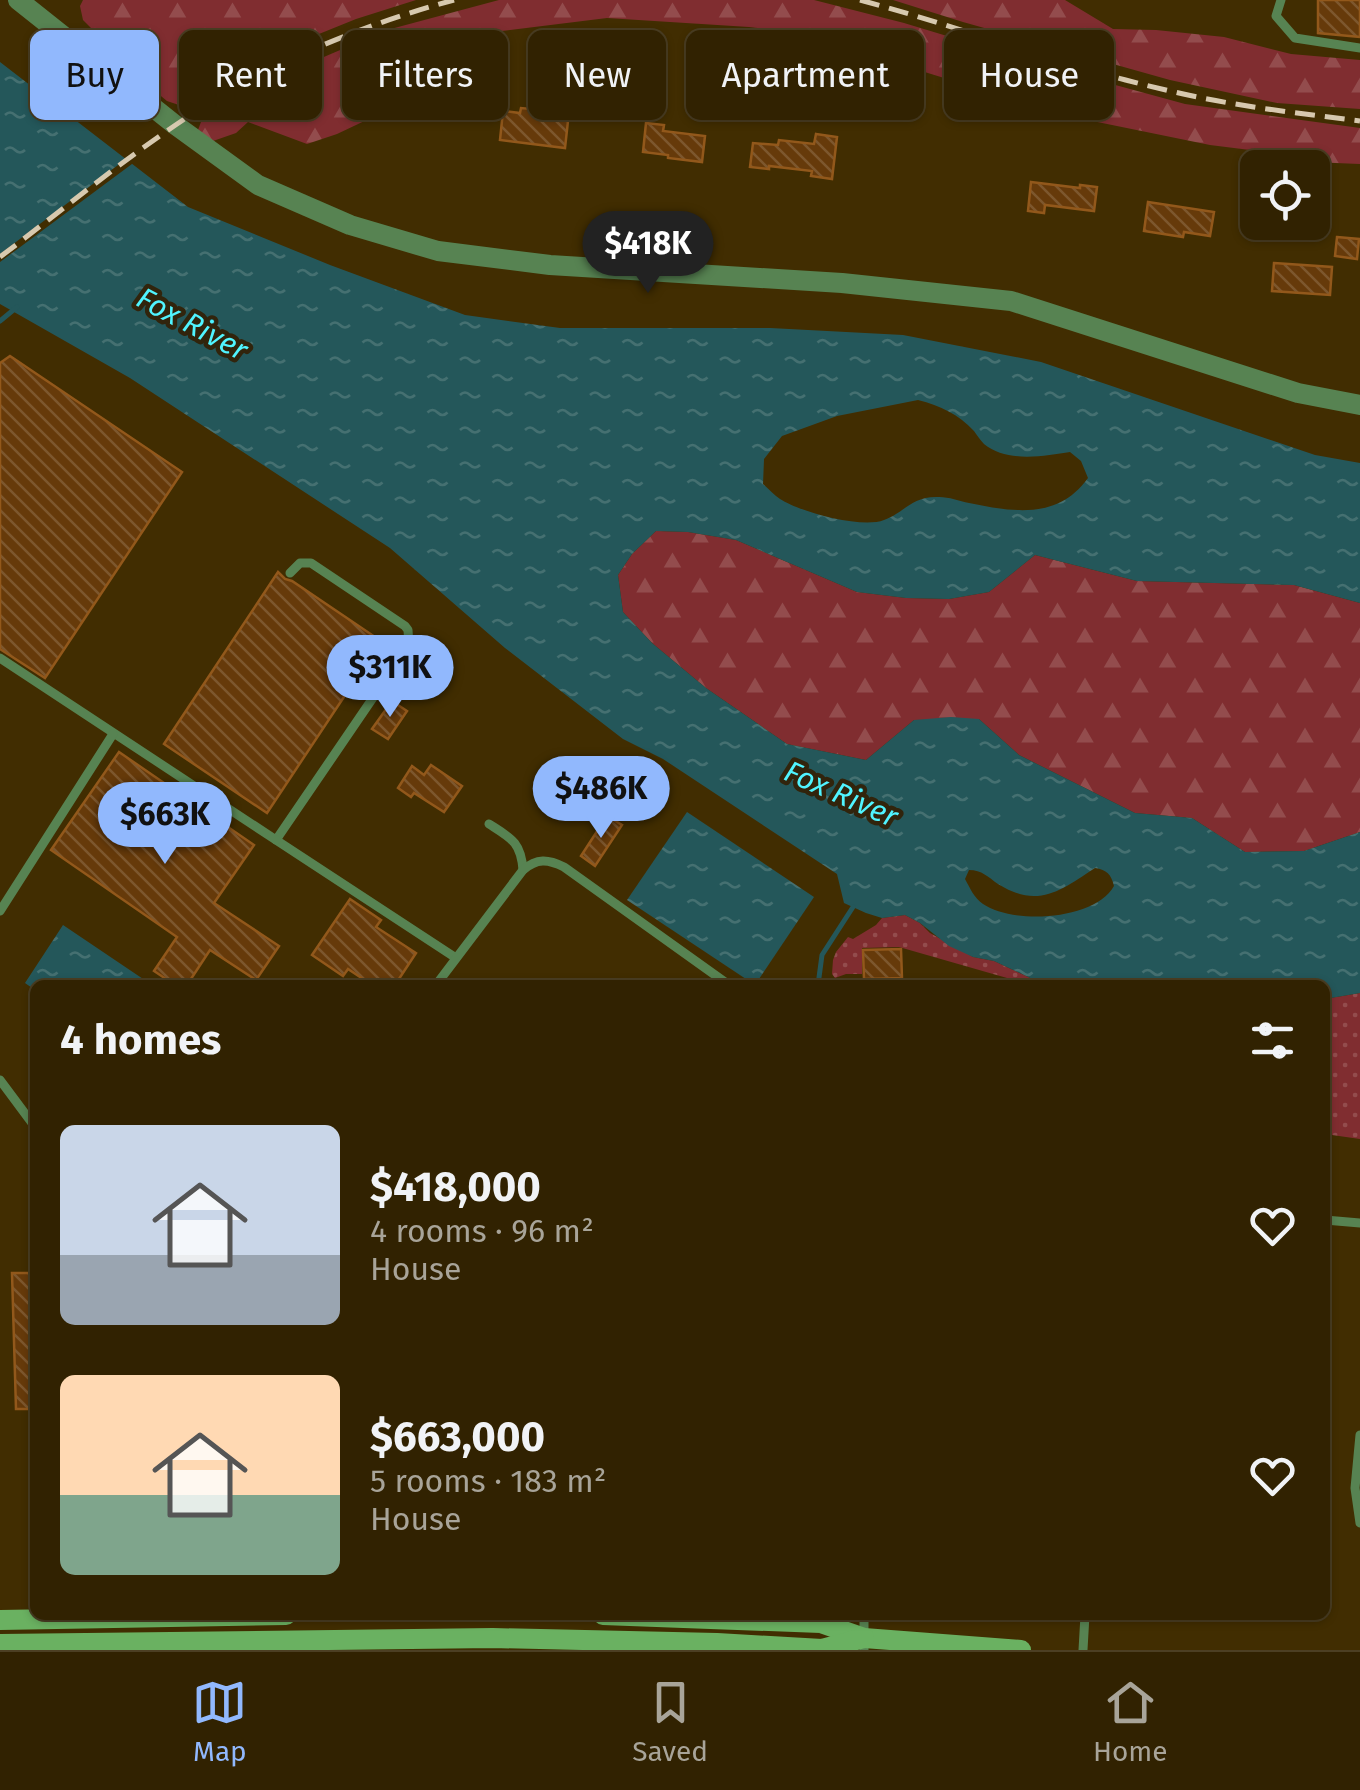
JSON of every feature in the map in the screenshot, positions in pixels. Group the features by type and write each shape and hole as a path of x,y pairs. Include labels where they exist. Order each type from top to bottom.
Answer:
{"main road":[{"path":"0,1620 30,1619"},
{"path":"739,1620 821,1623 864,1644"},
{"path":"9,1644 492,1638 822,1649 864,1644 1021,1650"}],"street":[{"path":"18,0 258,185 350,225 438,251 550,265 842,283 1011,301 1298,393 1360,405"}],"lane":[{"path":"1281,0 1276,16 1296,38 1360,48"},
{"path":"276,840 409,645 405,626 311,563 300,563 290,572"},
{"path":"0,658 456,958"},
{"path":"0,910 113,734"},
{"path":"488,824 513,839 520,849 523,870"},
{"path":"440,980 523,870 539,860 548,860 564,867 723,980"},
{"path":"0,1080 30,1121"},
{"path":"1330,1220 1360,1223"},
{"path":"1360,1435 1355,1488 1360,1523"},
{"path":"1082,1650 1085,1620"}],"green space":[{"path":"83,0 416,0 322,33 179,30 179,105 159,94 159,30 93,30 83,20"},
{"path":"499,0 814,0 944,35 944,78 924,72 924,30 774,30 607,18 508,30 387,30"},
{"path":"893,0 1065,0 1113,29 1224,37 1291,54 1360,60 1360,109 1277,103 1114,64 1114,30 992,30"},
{"path":"342,49 342,120 367,120 307,144 248,122 236,133 213,141 198,130 204,120 322,120 322,58"},
{"path":"1114,85 1185,104 1360,128 1360,164 1330,163 1330,150 1250,150 1088,120 1114,120"},
{"path":"656,531 736,540 857,592 906,598 949,599 989,592 1035,555 1137,581 1294,585 1360,603 1360,832 1304,851 1245,852 1192,818 1135,813 1019,755 979,719 914,720 866,760 787,744 706,688 652,643 623,612 618,575 632,554"},
{"path":"905,915 973,957 994,961 1035,980 1014,980 899,947 862,948 862,974 835,978 832,974 836,952 848,937 853,939 882,918"},
{"path":"1360,993 1360,1139 1330,1135 1330,998"}],"water":[{"name":"Fox River","path":"0,62 30,85 30,120 75,120 188,207 465,315 560,328 770,328 903,335 1041,362 1315,455 1360,463 1360,603 1294,585 1137,581 1035,555 989,592 949,599 906,598 857,592 736,540 688,532 656,531 632,554 618,575 623,612 652,643 706,688 787,744 866,760 914,720 979,719 1019,755 1135,813 1192,818 1245,852 1304,851 1360,832 1360,993 1330,998 1330,980 1035,980 949,946 905,915 882,918 844,903 837,874 663,759 623,739 505,648 390,548 130,378 0,304","holes":["918,400 955,415 984,444 1003,454 1026,457 1070,452 1081,461 1088,478 1076,492 1049,507 1018,510 930,497 874,522 847,521 802,509 780,499 763,484 764,459 782,436 837,416","1095,868 1108,873 1114,886 1104,897 1090,906 1053,916 997,911 977,899 965,879 969,870 978,871 1012,891 1037,896 1059,890"]},
{"path":"687,812 814,897 758,980 747,980 627,900"},
{"path":"63,925 145,980 30,980 30,986 25,983"}],"pier":[{"path":"130,156 136,161 0,262 0,254"}],"building":[{"path":"1318,0 1360,0 1360,37 1318,33"},
{"path":"521,108 528,109 528,120 568,121 565,148 500,140 502,120 508,120 508,112 520,113"},
{"path":"646,123 664,125 663,131 705,136 702,162 643,152"},
{"path":"816,134 837,137 832,179 811,176 812,171 750,167 753,143 778,145 779,140 814,144"},
{"path":"1031,182 1097,187 1094,211 1045,205 1044,213 1028,211"},
{"path":"1148,202 1214,212 1210,236 1184,232 1183,237 1144,231"},
{"path":"1337,237 1359,239 1357,259 1335,256"},
{"path":"1274,263 1332,267 1330,295 1272,291"},
{"path":"10,356 182,472 45,678 0,649 0,363"},
{"path":"278,572 381,641 267,813 164,744"},
{"path":"392,701 407,711 388,739 372,729"},
{"path":"119,752 254,845 214,903 279,946 256,980 210,950 190,980 168,980 154,971 177,937 51,850"},
{"path":"431,765 462,786 444,812 398,788 412,766 424,775"},
{"path":"607,816 622,825 595,866 581,856"},
{"path":"350,899 381,920 376,927 416,953 398,980 364,980 348,969 343,976 312,955"},
{"path":"901,949 902,978 864,979 863,950"},
{"path":"12,1273 30,1273 30,1409 16,1409"}],"waterway":[{"path":"0,321 17,307"},
{"path":"819,980 822,955 853,907"}],"railway":[{"path":"0,257 113,170 215,100 348,35 454,0"},
{"path":"860,0 1170,91 1360,121"}]}
